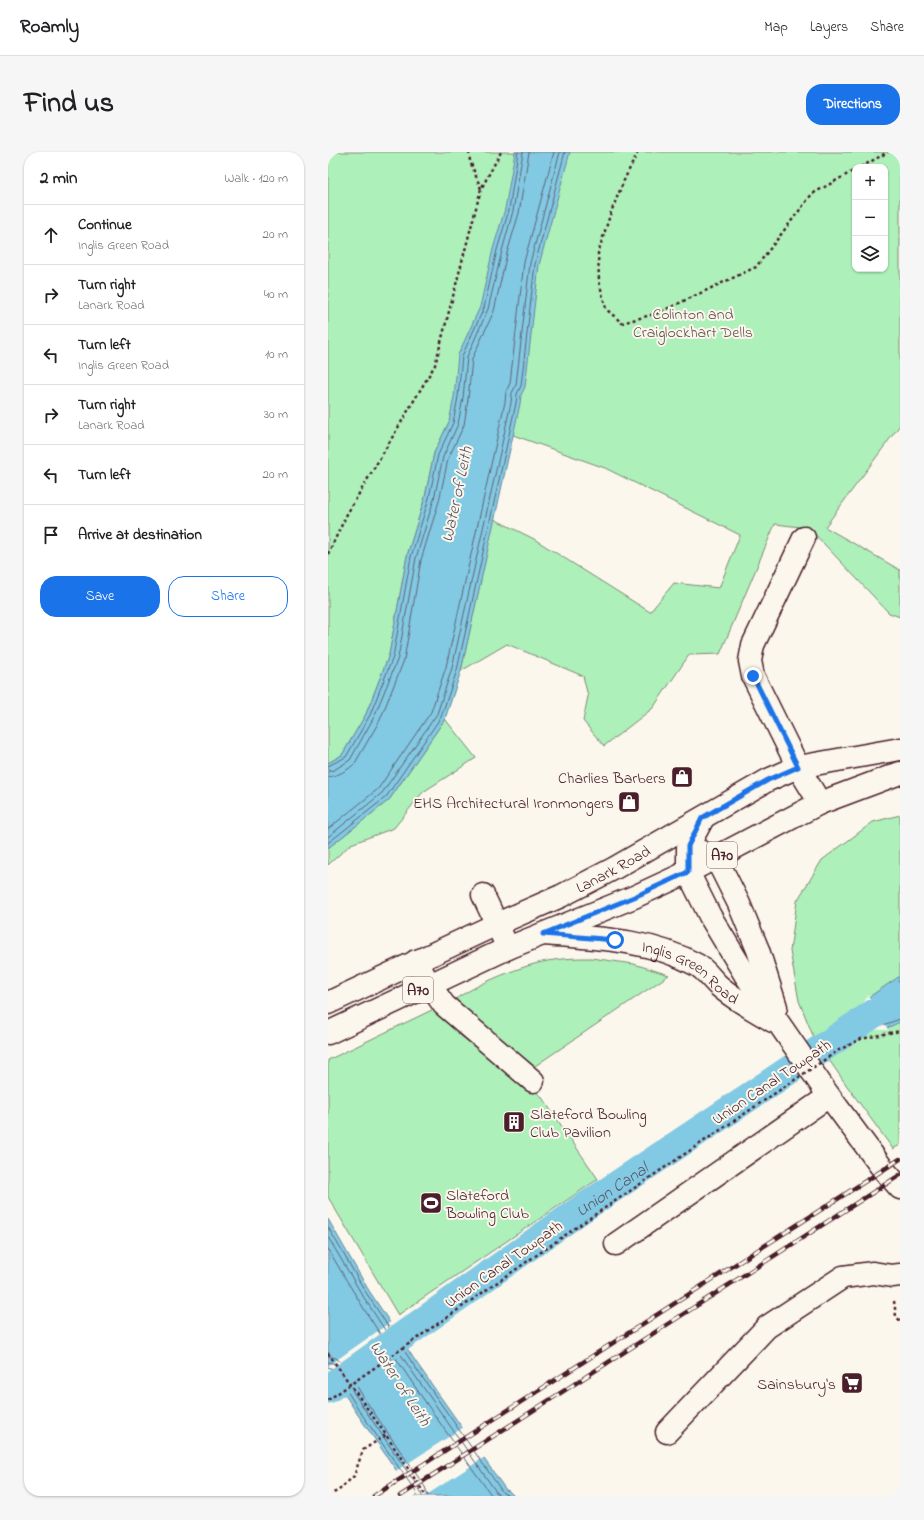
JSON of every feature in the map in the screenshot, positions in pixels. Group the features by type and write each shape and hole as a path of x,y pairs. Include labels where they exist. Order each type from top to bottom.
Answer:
{"main road":[{"path":"804,538 760,628 753,645 750,661 753,676 798,767 820,803"},
{"name":"Lanark Road","path":"328,1002 561,896 664,840 768,780 798,767 900,749"},
{"name":"Lanark Road","path":"328,1033 508,948 634,897 688,872 820,803 900,773"},
{"name":"Inglis Green Road","path":"702,818 688,846 688,872 710,916 746,976 829,1096 883,1169 900,1188"},
{"path":"664,840 688,846 716,858"},
{"name":"Inglis Green Road","path":"716,858 739,904 758,950 782,1028"},
{"path":"483,896 508,948"},
{"name":"Inglis Green Road","path":"543,934 615,940 672,953 699,966 719,987 782,1028"},
{"path":"416,961 429,984 444,1005 533,1081"},
{"path":"616,1244 829,1096"},
{"path":"667,1432 766,1327 843,1278 873,1273 892,1276 900,1275"}],"path":[{"path":"469,152 470,161 481,189"},
{"path":"328,554 347,514 435,364 481,189 500,152"},
{"path":"638,152 611,212 598,253 599,280 606,309 622,323 658,313 756,267 812,194 852,172"},
{"path":"866,164 888,152"},
{"name":"Union Canal Towpath","path":"328,1400 587,1220 839,1050 861,1040 900,1030"},
{"path":"328,1353 386,1435 426,1496"},
{"path":"328,1495 338,1492 354,1476 363,1450 386,1435"}],"green space":[{"name":"Colinton and Craiglockhart Dells","path":"328,152 900,152 900,425 825,527 900,570 900,617 889,613 809,528 775,524 720,654 689,655 653,708 604,746 583,721 588,696 583,676 507,644 461,671 494,519 534,539 650,612 674,583 719,588 740,535 605,468 513,435 449,422 434,453 425,497 407,556 389,655 366,714 342,755 328,763"},
{"path":"445,719 476,758 423,792 394,828 351,844 328,865 328,848 389,800"},
{"path":"900,815 900,1145 893,1149 814,1038 799,1001 790,951 797,901 822,860 873,822"},
{"path":"591,958 634,964 669,975 532,1068 450,1003 486,982 529,965 559,959"},
{"path":"436,1008 461,1036 541,1096 598,1179 398,1315 328,1197 328,1060"}],"water":[{"name":"Water of Leith","path":"515,152 570,152 539,265 525,387 521,395 461,671 445,719 389,800 328,848 328,763 342,755 366,714 389,655 407,556 425,497 434,453 449,422 454,397 458,355 480,307 493,249 505,209"},
{"path":"900,976 900,1022 887,1028 852,1028 869,997"},
{"name":"Water of Leith","path":"328,1219 368,1289 416,1362 506,1490 514,1496 414,1496 358,1415 328,1369"}],"pier":[{"path":"868,995 887,1028 888,1030 850,1029"},
{"path":"392,1321 409,1347 341,1393 328,1373 328,1366"},
{"path":"464,1427 485,1457 425,1496 411,1496 394,1472"}],"waterway":[{"name":"Union Canal","path":"328,1389 580,1210 900,996"}],"railway":[{"path":"374,1496 900,1159"},
{"path":"400,1496 900,1175"}],"place":[{"name":"Charlies Barbers","path":"682,777"},
{"name":"EHS Architectural Ironmongers","path":"629,802"},
{"name":"Slateford Bowling Club Pavilion","path":"514,1122"},
{"name":"Slateford Bowling Club","path":"431,1203"},
{"name":"Sainsbury's","path":"852,1383"}],"route":[{"path":"615,940 543,934 634,897 688,872 688,846 702,818 768,780 798,767 753,676"}]}
